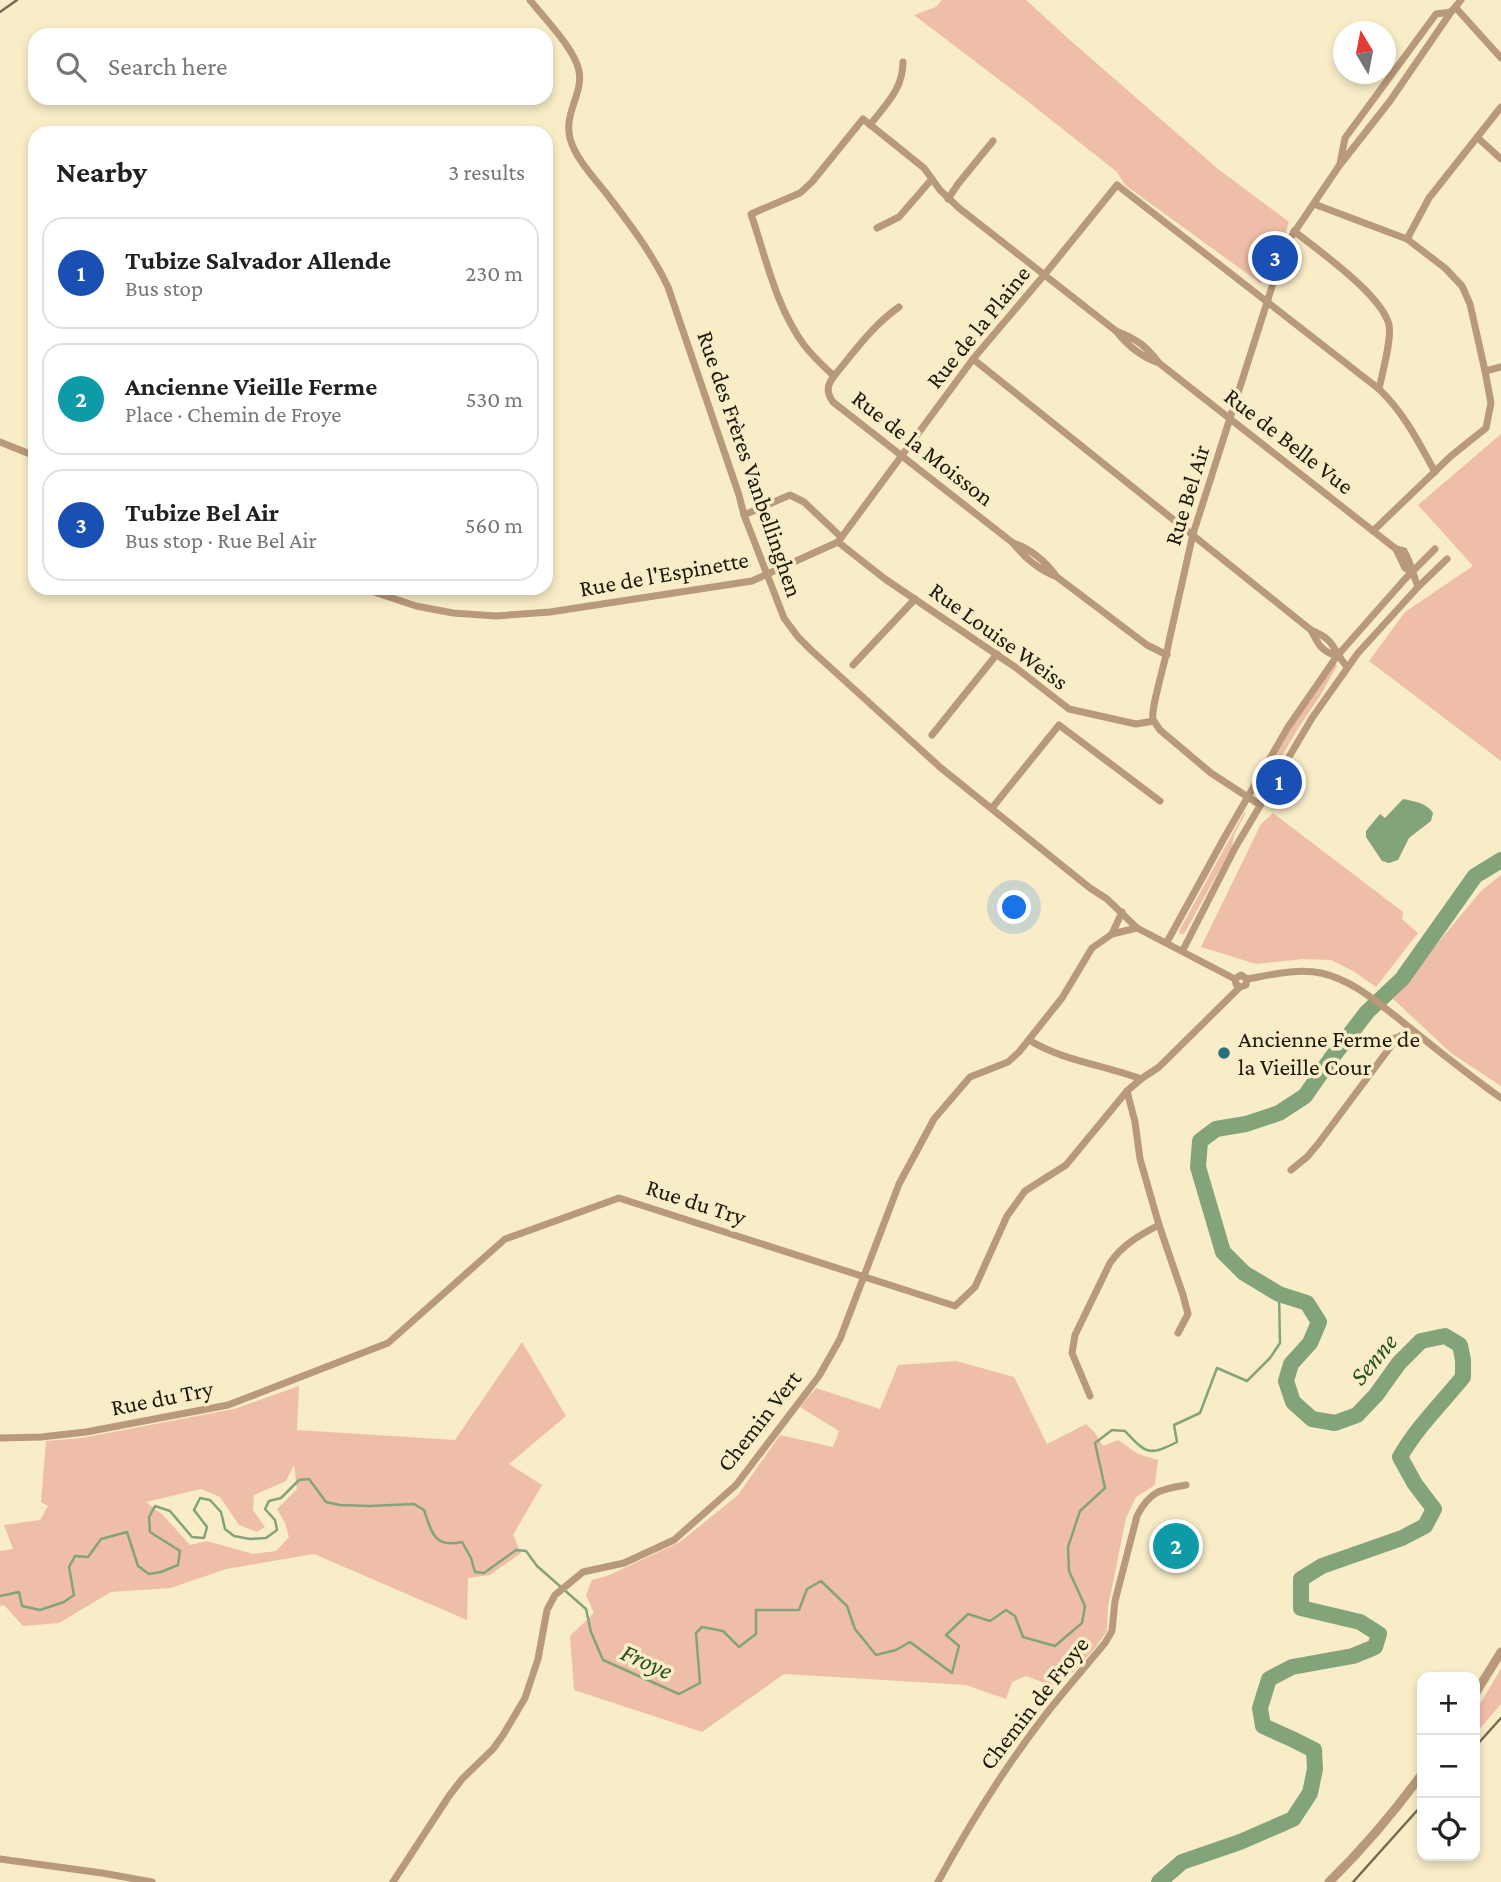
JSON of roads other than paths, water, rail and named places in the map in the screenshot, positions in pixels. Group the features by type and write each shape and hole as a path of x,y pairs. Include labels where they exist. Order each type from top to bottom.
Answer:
{"street":[{"name":"Rue des Frères Vanbellinghen","path":"530,0 552,28"},
{"name":"Rue Bel Air","path":"1153,720 1193,534 1285,246 1339,166 1390,101 1461,0"},
{"name":"Rue Bel Air","path":"1339,166 1345,138 1436,14 1453,10"},
{"path":"1453,10 1501,58"},
{"name":"Rue des Frères Vanbellinghen","path":"553,29 571,52 579,72 568,127 575,152 641,239 660,269 766,575 783,618 798,637 927,755 1122,912 1137,928 1235,978 1241,975 1247,979 1286,972 1318,972 1343,979 1367,994 1501,1098"},
{"path":"870,125 895,92 903,76 903,62"},
{"path":"1407,239 1429,198 1501,107"},
{"name":"Rue de Belle Vue","path":"863,119 924,168 948,199 1116,331 1133,337 1148,349 1159,363 1396,549 1405,568 1412,572 1418,587"},
{"name":"Rue de la Moisson","path":"834,376 804,345 787,317 751,214 800,193 863,119"},
{"path":"1478,138 1501,159"},
{"path":"948,199 993,141"},
{"path":"877,228 899,217 932,179"},
{"name":"Rue de la Plaine","path":"840,540 973,359 1117,185 1268,302"},
{"path":"1314,204 1407,239 1445,268 1462,286 1470,304 1491,403 1486,428 1373,531"},
{"path":"1294,231 1353,278 1381,308 1389,326 1379,389"},
{"path":"1268,302 1392,401 1410,426 1435,472"},
{"name":"Rue de la Moisson","path":"899,307 872,330 834,376 828,387 828,395 833,402 1013,543 1026,548 1046,563 1057,577 1147,645 1167,655"},
{"path":"973,359 1311,630 1334,644 1337,656 1347,667"},
{"path":"1485,371 1501,367"},
{"path":"0,442 28,453"},
{"name":"Rue Louise Weiss","path":"744,515 790,495 804,502 840,540 886,579 997,654 1069,709 1136,724 1153,720"},
{"name":"Rue de l'Espinette","path":"383,595 416,606 453,612 496,616 550,612 752,581 840,540"},
{"path":"1167,942 1288,727 1337,656 1435,549"},
{"path":"1183,950 1235,849 1312,718 1347,667 1418,587 1447,559"},
{"path":"853,666 915,599"},
{"path":"932,735 997,654"},
{"path":"1153,720 1160,730 1211,773 1260,806"},
{"path":"992,808 1059,725 1160,802"},
{"name":"Chemin Vert","path":"1112,934 1122,912"},
{"name":"Chemin Vert","path":"393,1882 449,1796 462,1779 493,1749 525,1698 538,1659 547,1610 555,1595 583,1572 624,1563 674,1539 736,1485 819,1376 839,1339 899,1184 934,1119 970,1077 1008,1062 1029,1040 1062,998 1092,948 1112,934 1137,928"},
{"path":"1235,978 1235,983 1240,987 1246,985 1247,979"},
{"name":"Rue du Try","path":"0,1438 86,1433 229,1405 388,1343 505,1239 619,1198 955,1306 975,1287 1007,1216 1024,1191 1066,1165 1127,1091 1159,1067 1240,987"},
{"path":"1291,1170 1318,1144 1397,1038 1411,1029"},
{"path":"1348,1047 1397,1038"},
{"path":"1029,1040 1064,1057 1141,1079"},
{"path":"1127,1091 1136,1122 1140,1159 1159,1225 1184,1294 1188,1314 1178,1333"},
{"path":"1090,1396 1072,1353 1075,1335 1117,1252 1159,1225"},
{"name":"Chemin de Froye","path":"938,1882 998,1780 1046,1713 1112,1631 1115,1601 1137,1516 1143,1504 1161,1490 1185,1485"},
{"path":"1480,1686 1501,1652"},
{"path":"1329,1882 1360,1851 1417,1781"},
{"path":"0,1859 152,1882"}],"waterway":[{"name":"Senne","path":"1159,1882 1182,1862 1240,1842 1293,1819 1310,1793 1315,1769 1314,1750 1263,1726 1260,1708 1269,1679 1292,1667 1353,1656 1375,1647 1379,1634 1360,1622 1301,1608 1301,1579 1322,1566 1402,1538 1425,1526 1434,1509 1415,1484 1400,1457 1463,1377 1460,1345 1445,1336 1421,1341 1399,1363 1376,1395 1357,1415 1335,1423 1312,1419 1293,1402 1286,1381 1291,1364 1310,1343 1319,1322 1307,1303 1279,1294 1244,1273 1223,1252 1198,1167 1200,1141 1216,1129 1246,1124 1279,1113 1305,1096 1367,1012 1402,979 1475,876 1501,860"},
{"name":"Froye","path":"0,1596 19,1592 22,1606 40,1610 64,1602 74,1595 69,1567 75,1556 88,1557 101,1539 127,1532 138,1566 149,1574 178,1565 180,1551 150,1532 149,1517 155,1506 170,1511 192,1537 204,1538 207,1527 194,1510 200,1498 210,1500 221,1512 225,1529 234,1536 266,1538 277,1530 275,1520 265,1509 269,1501 281,1498 299,1480 309,1479 326,1502 369,1506 414,1504 424,1510 432,1532 440,1541 462,1542 475,1572 484,1573 516,1550 526,1551 537,1566 586,1609 591,1632 603,1660 679,1694 700,1683 696,1633 702,1627 723,1631 739,1647 756,1634 756,1610 799,1610 807,1589 821,1581 847,1606 855,1629 876,1655 896,1650 910,1642 952,1673 959,1646 946,1635 968,1614 990,1621 1006,1610 1015,1616 1023,1637 1055,1646 1082,1623 1085,1606 1069,1571 1068,1547 1080,1511 1105,1488 1095,1443 1112,1430 1125,1431 1143,1448 1153,1451 1177,1442 1174,1425 1200,1413 1217,1368 1247,1381 1270,1358 1280,1343 1279,1294"}],"railway":[{"path":"0,12 17,0"},
{"path":"1480,1741 1501,1718"},
{"path":"1353,1882 1417,1811"}],"place":[{"name":"Tubize Bel Air","path":"1275,258"},
{"name":"Tubize Salvador Allende","path":"1279,782"},
{"name":"Ancienne Ferme de la Vieille Cour","path":"1224,1053"},
{"name":"Ancienne Vieille Ferme","path":"1176,1546"}]}
